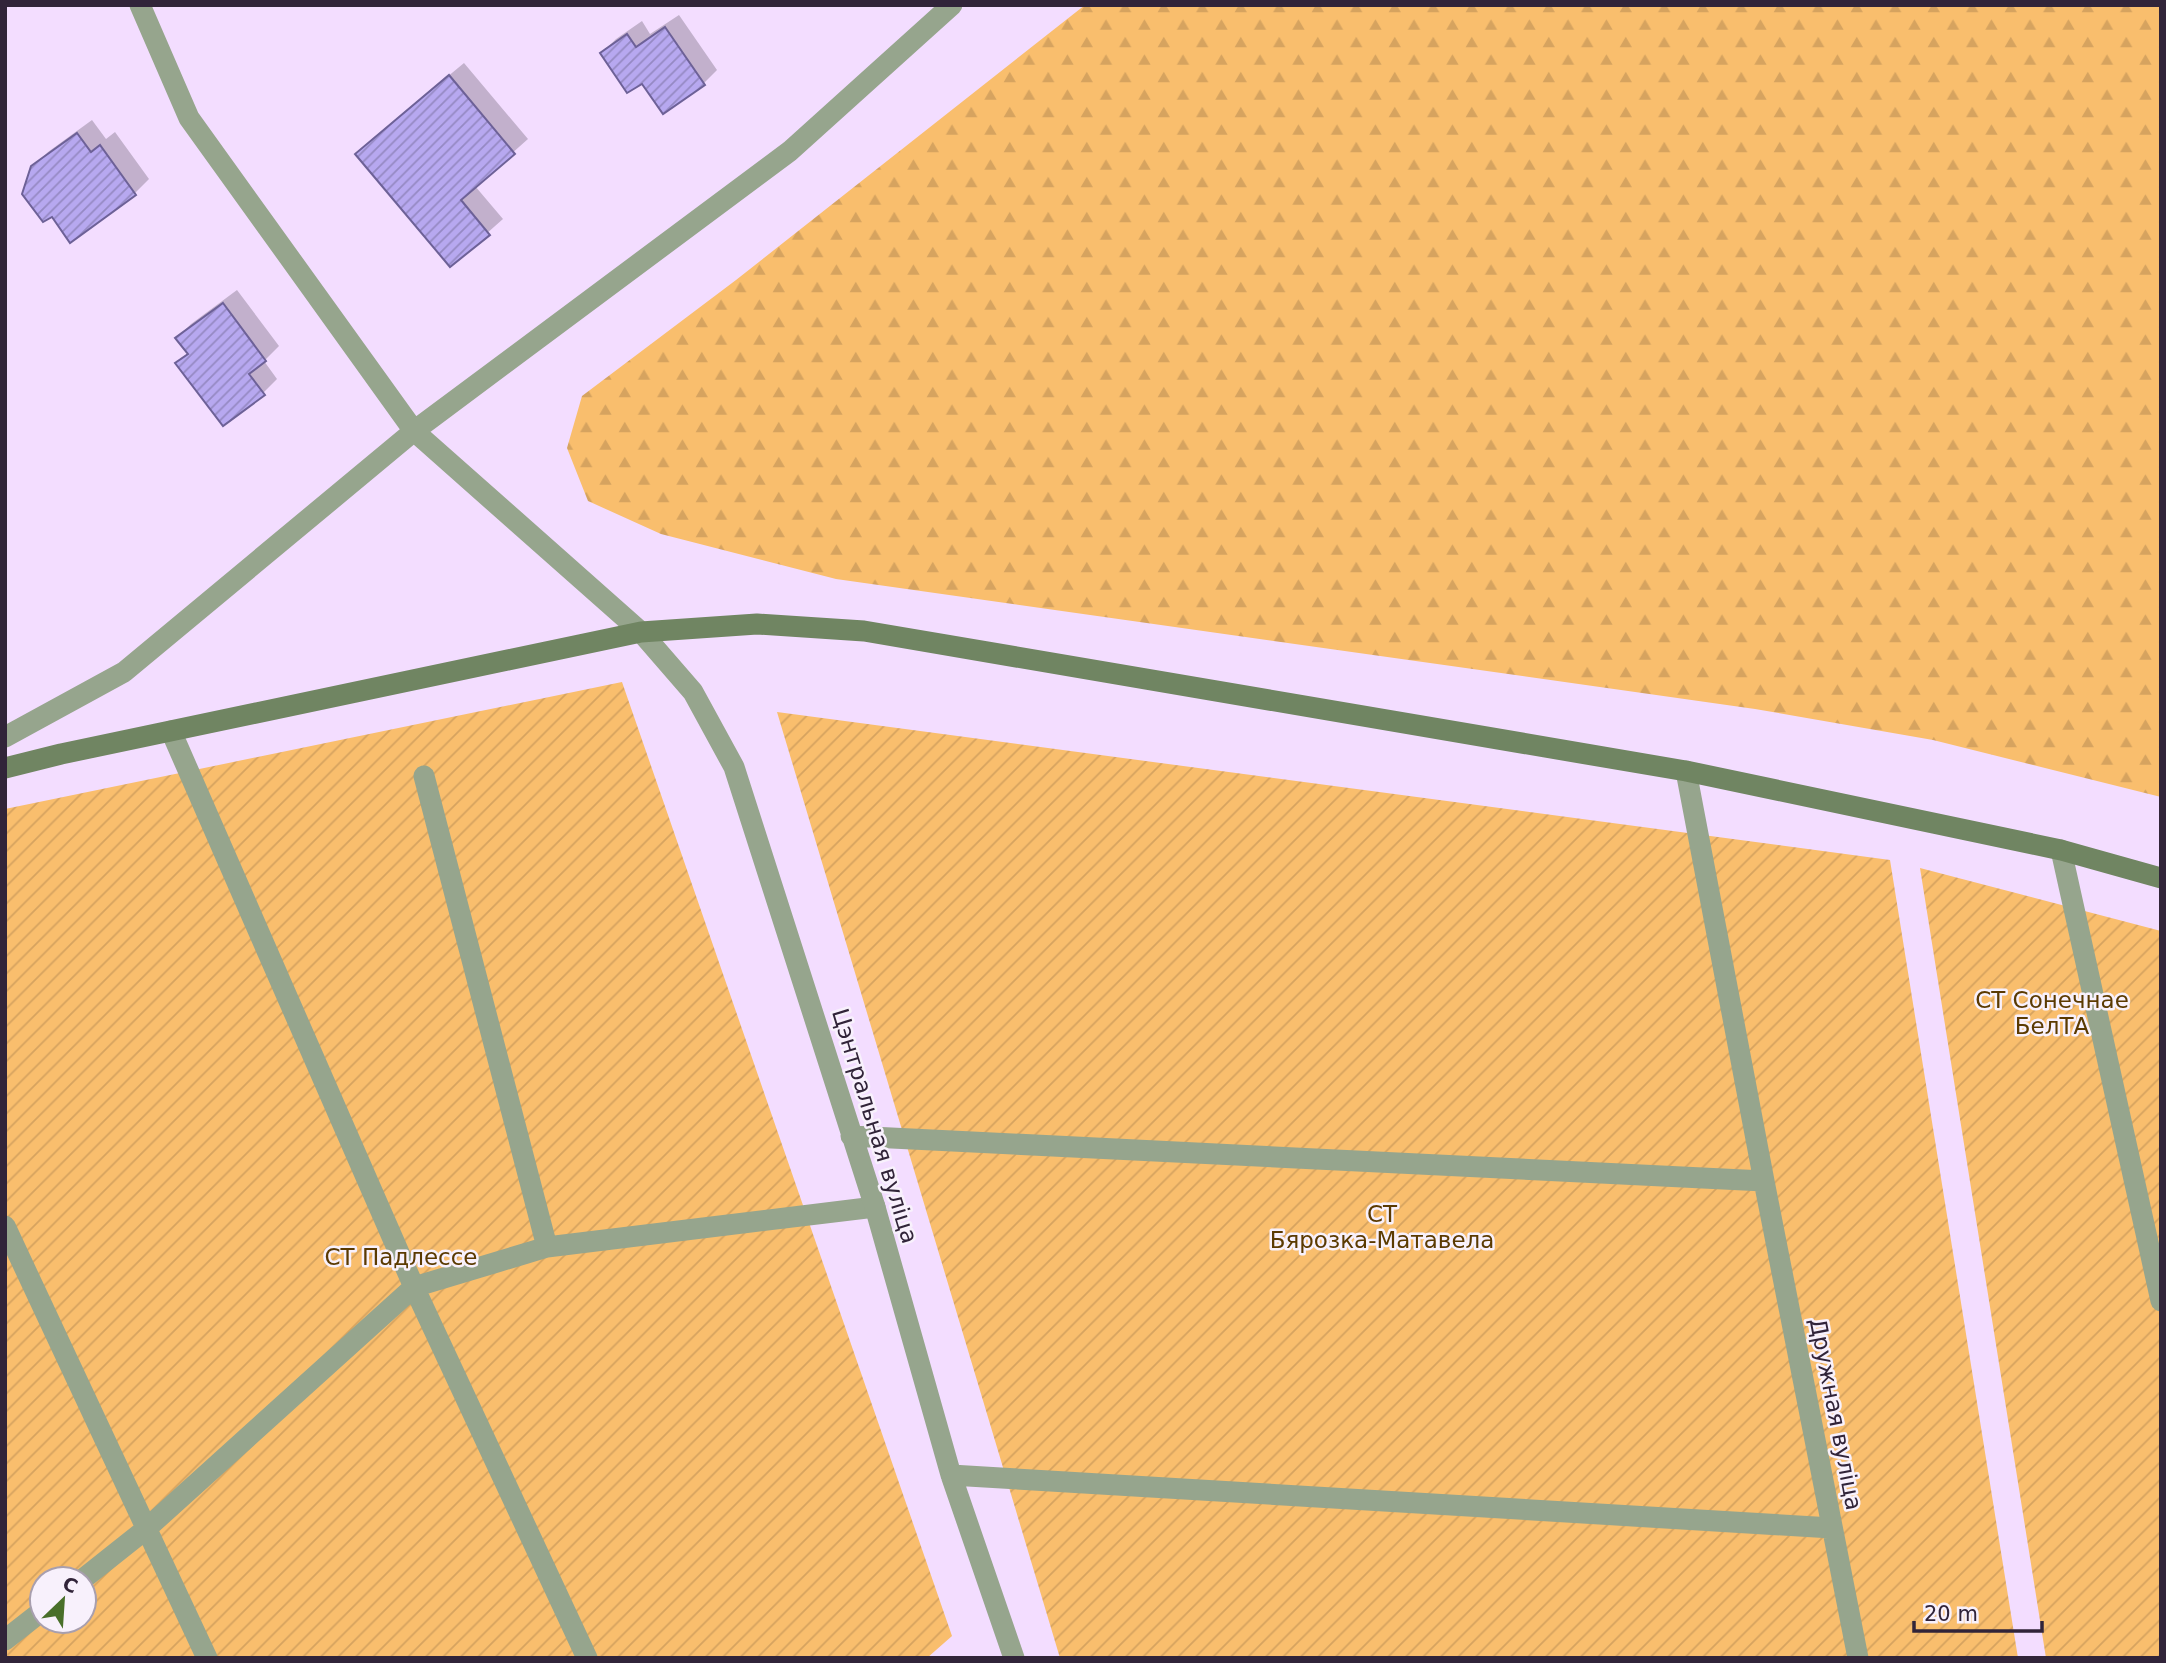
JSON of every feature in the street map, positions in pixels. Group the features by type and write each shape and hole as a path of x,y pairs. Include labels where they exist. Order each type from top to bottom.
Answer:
{"street":[{"name":"Цэнтральная вуліца","path":"140,5 189,118 414,431 642,632 693,692 734,767 875,1207 951,1475 1014,1658"},
{"path":"5,737 124,672 414,431 790,151 952,5"},
{"path":"5,768 642,632 757,624 863,631 1686,771 2061,850 2161,878"},
{"path":"171,731 414,1287 587,1658"},
{"name":"Дружная вуліца","path":"1686,771 1858,1658"},
{"path":"424,776 547,1247"},
{"path":"2061,850 2161,1301"},
{"path":"851,1136 1764,1181"},
{"path":"98,1567 146,1529 414,1287 547,1247 875,1207"},
{"path":"5,1226 207,1658"},
{"path":"951,1475 1832,1528"},
{"path":"5,1640 28,1622"}],"green space":[{"path":"1085,5 2161,5 2161,797 1933,740 1755,709 836,579 661,534 588,501 567,448 582,396 736,280"},
{"name":"СТ Падлессе","path":"622,682 952,1636 927,1658 5,1658 5,809"},
{"name":"СТ Бярозка-Матавела","path":"777,712 1890,860 2018,1658 1060,1658"},
{"name":"СТ Сонечнае БелТА","path":"1920,868 2161,931 2161,1658 2046,1658"}],"building":[{"path":"665,27 705,85 663,114 642,84 627,93 600,53 627,34 636,47"},
{"path":"449,75 515,154 461,200 490,235 450,267 355,154"},
{"path":"77,133 91,152 100,145 136,195 70,243 52,217 43,222 22,194 31,166"},
{"path":"223,303 266,361 249,374 265,395 223,426 175,363 188,354 175,338"}]}
